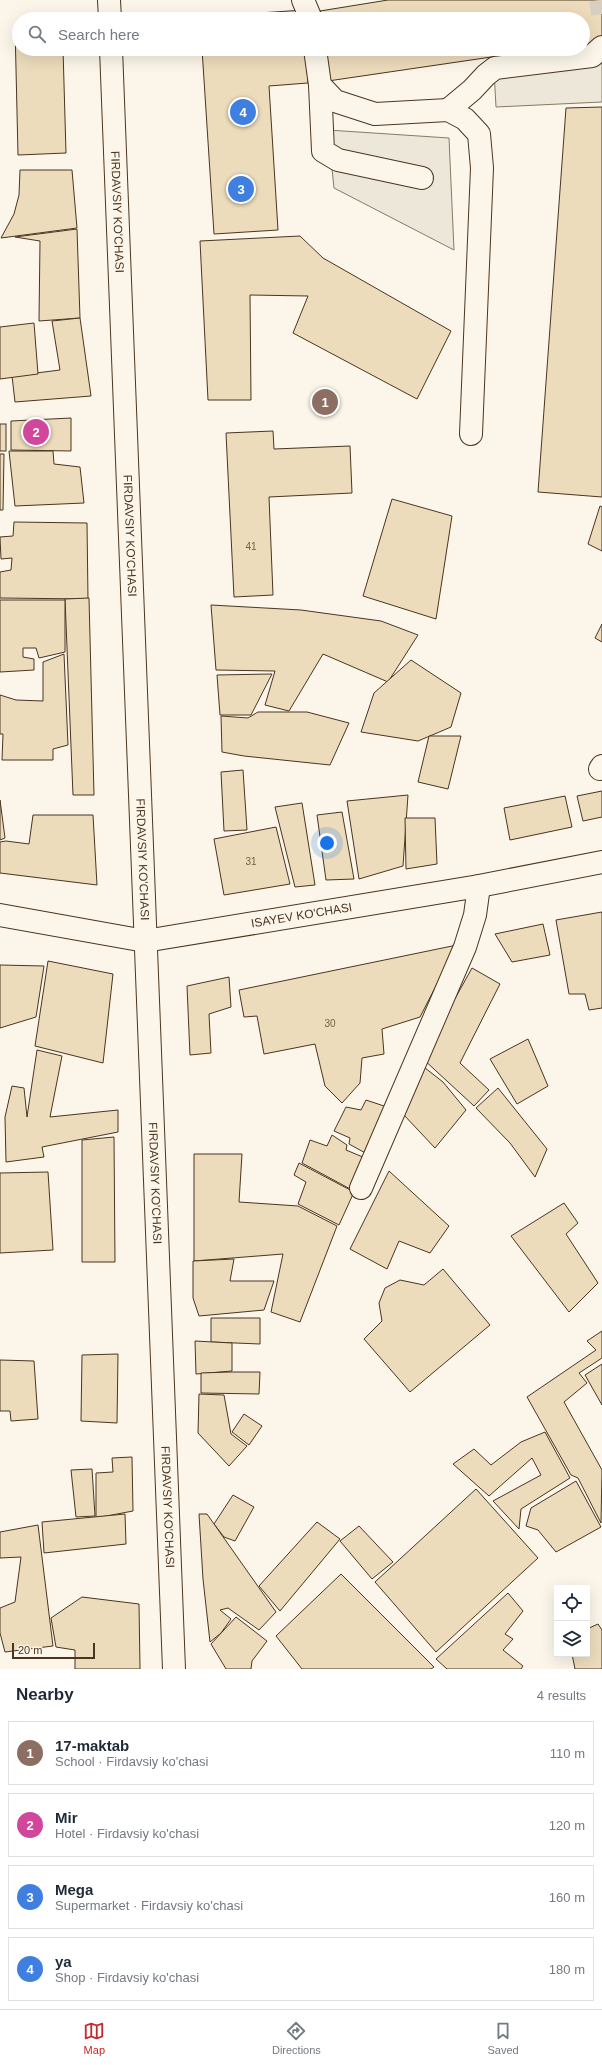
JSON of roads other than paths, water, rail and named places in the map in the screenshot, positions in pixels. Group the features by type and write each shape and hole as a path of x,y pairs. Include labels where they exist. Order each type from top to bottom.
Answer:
{"main road":[{"path":"109,0 110,12"},
{"path":"303,0 308,12"},
{"path":"448,110 495,68 592,56 602,48"},
{"name":"FIRDAVSIY KO'CHASI","path":"111,56 174,1669"},
{"path":"316,56 320,85 323,151 338,160 422,178"},
{"path":"320,85 335,101 375,114 448,110 465,119 479,134 482,168 471,434"},
{"name":"ISAYEV KO'CHASI","path":"0,915 145,942 479,886 602,862"},
{"path":"361,1188 465,947 475,915 479,886"}],"tunnel":[{"path":"600,0 602,14"}],"place":[{"name":"ya","path":"243,112"},
{"name":"Mega","path":"241,189"},
{"name":"17-maktab","path":"325,402"},
{"name":"Mir","path":"36,432"}]}
